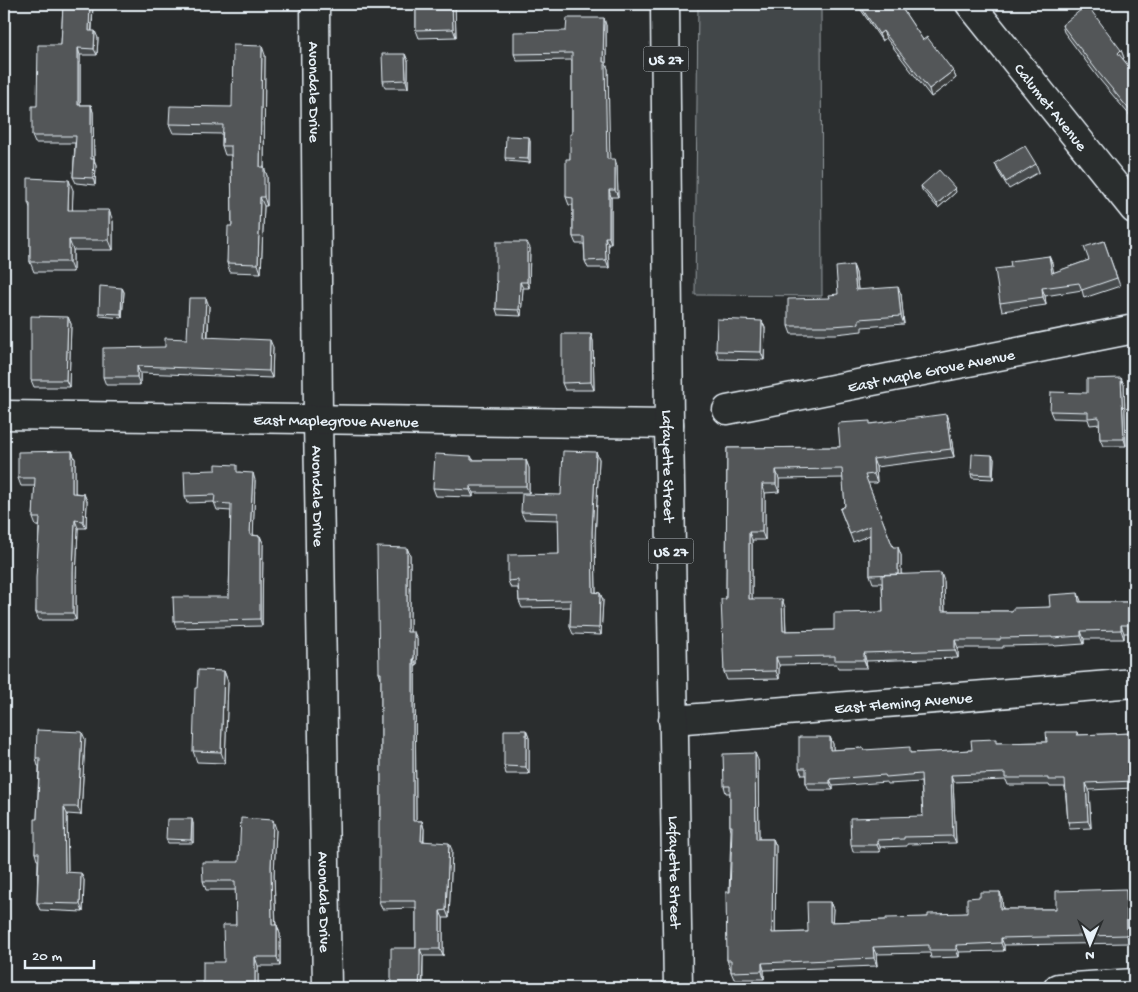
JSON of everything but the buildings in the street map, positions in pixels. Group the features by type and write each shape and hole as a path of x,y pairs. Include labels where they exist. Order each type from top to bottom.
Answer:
{"main road":[{"name":"Avondale Drive","path":"315,4 318,419 327,988"},
{"name":"Lafayette Street","path":"665,4 669,424 678,988"},
{"name":"Calumet Avenue","path":"970,4 1134,209"},
{"name":"East Maple Grove Avenue","path":"727,410 1134,329"},
{"name":"East Maplegrove Avenue","path":"4,415 669,424"},
{"name":"East Fleming Avenue","path":"673,720 1134,683"},
{"path":"1058,988 1134,983"}],"shaded area":[{"path":"698,4 821,4 822,296 695,295"}]}
